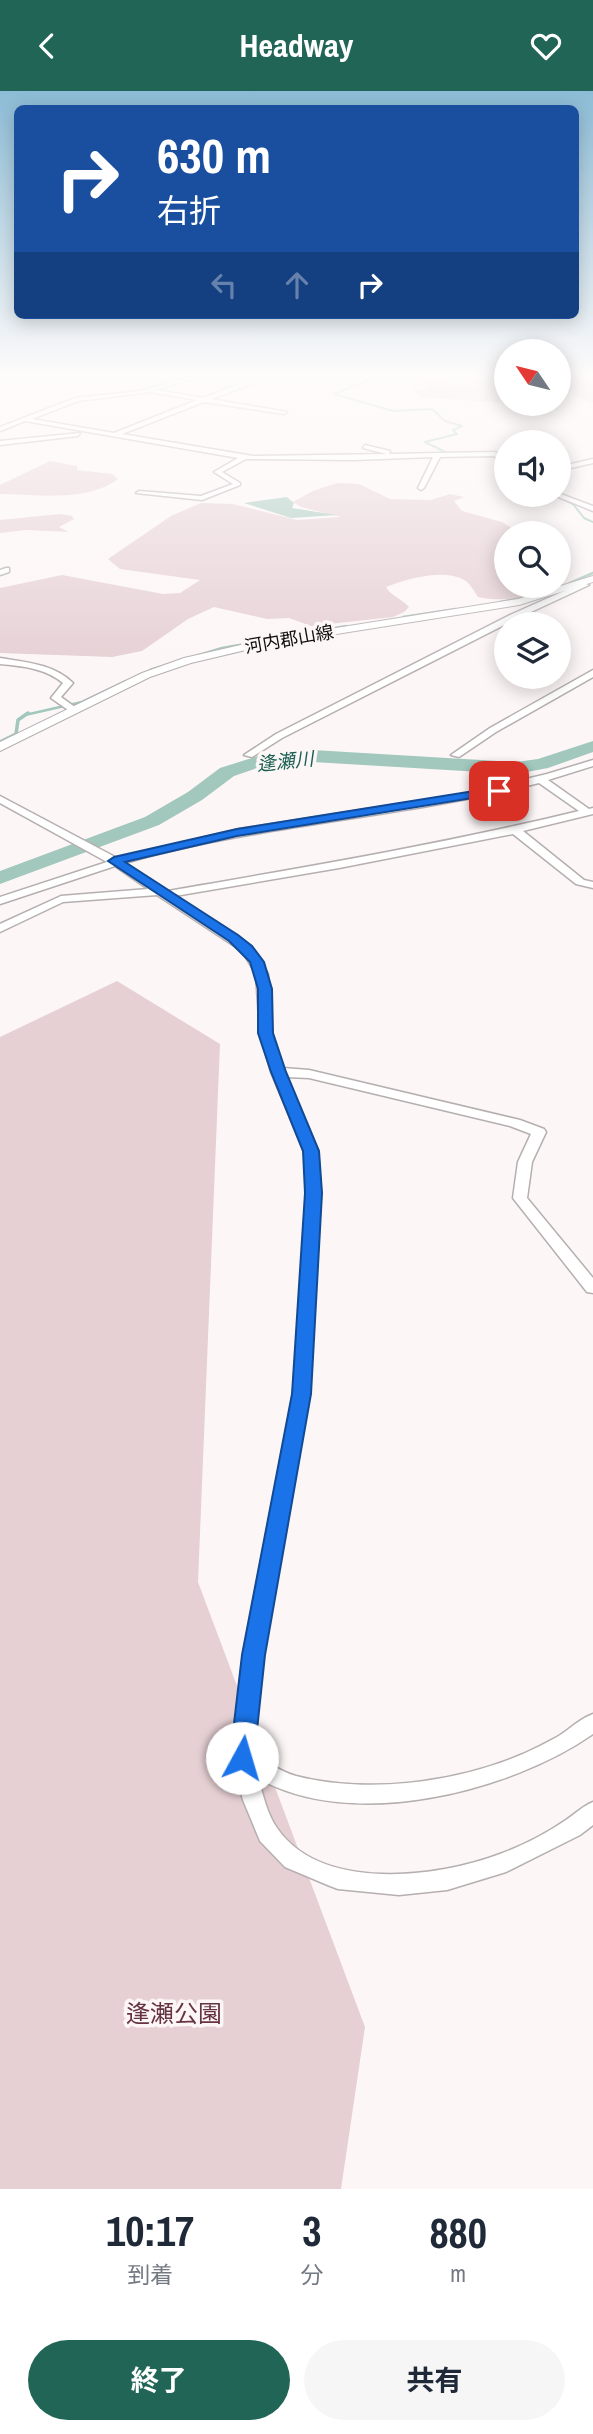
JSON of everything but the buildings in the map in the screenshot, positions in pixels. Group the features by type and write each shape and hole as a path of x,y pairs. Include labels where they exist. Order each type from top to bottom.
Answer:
{"main road":[{"name":"河内郡山線","path":"0,747 146,675 211,654 267,642 519,603 588,583"}],"street":[{"path":"139,493 202,498 238,484 220,474"},
{"path":"421,488 428,474"},
{"path":"571,500 593,509"},
{"path":"248,755 279,736 513,617 588,583"},
{"path":"0,661 29,664 60,675 68,683 56,698 74,710"},
{"path":"456,755 593,673"},
{"path":"0,901 111,859 237,833 499,791 543,781 593,763"},
{"path":"543,781 590,812"},
{"path":"0,799 111,859 247,949 257,962 265,989 266,1033 278,1072 311,1151 314,1193 301,1394 253,1655 242,1758 254,1800 268,1834 293,1860 338,1879 400,1885 447,1879 506,1862 572,1828 593,1812"},
{"path":"0,928 61,899 166,893 339,866 590,812"},
{"path":"515,830 580,882 593,885"},
{"path":"278,1072 309,1074 515,1123 539,1132 525,1162 520,1198 593,1288"},
{"path":"242,1758 292,1785 370,1795 402,1792 468,1781 516,1765 577,1737 593,1723"}],"green space":[{"path":"23,474 111,474 118,479 91,491 45,496 0,494 0,485"},
{"path":"337,483 359,484 390,499 431,500 450,494 464,497 454,501 462,511 498,521 494,521 494,598 514,598 505,599 478,597 464,580 446,575 425,576 386,587 409,607 393,617 311,626 289,618 267,619 214,607 188,619 142,651 112,657 0,653 0,588 62,575 163,594 180,593 200,580 120,569 108,559 171,516 201,503 233,504 297,520 341,517 301,507 293,502 313,491"},
{"path":"60,514 72,516 74,519 59,527 69,532 26,530 0,533 0,520"},
{"name":"逢瀬公園","path":"117,981 220,1044 198,1582 365,2027 341,2189 0,2189 0,1037"}],"shaded area":[{"path":"287,497 294,503 292,508 337,515 291,518 244,503"}],"waterway":[{"path":"571,503 584,518 593,522"},
{"path":"571,583 593,573"},
{"path":"500,602 522,598"},
{"path":"403,617 456,609"},
{"path":"150,670 222,648 346,626"},
{"path":"25,715 82,702 126,681"},
{"path":"0,742 16,734 18,720 25,715"},
{"name":"逢瀬川","path":"0,878 152,821 195,796 227,772 258,762 313,756 516,768 541,764 593,746"}],"route":[{"path":"242,1758 253,1655 301,1394 314,1193 311,1151 278,1072 266,1033 265,989 257,962 247,949 233,938 114,861 237,833 499,791"}]}
